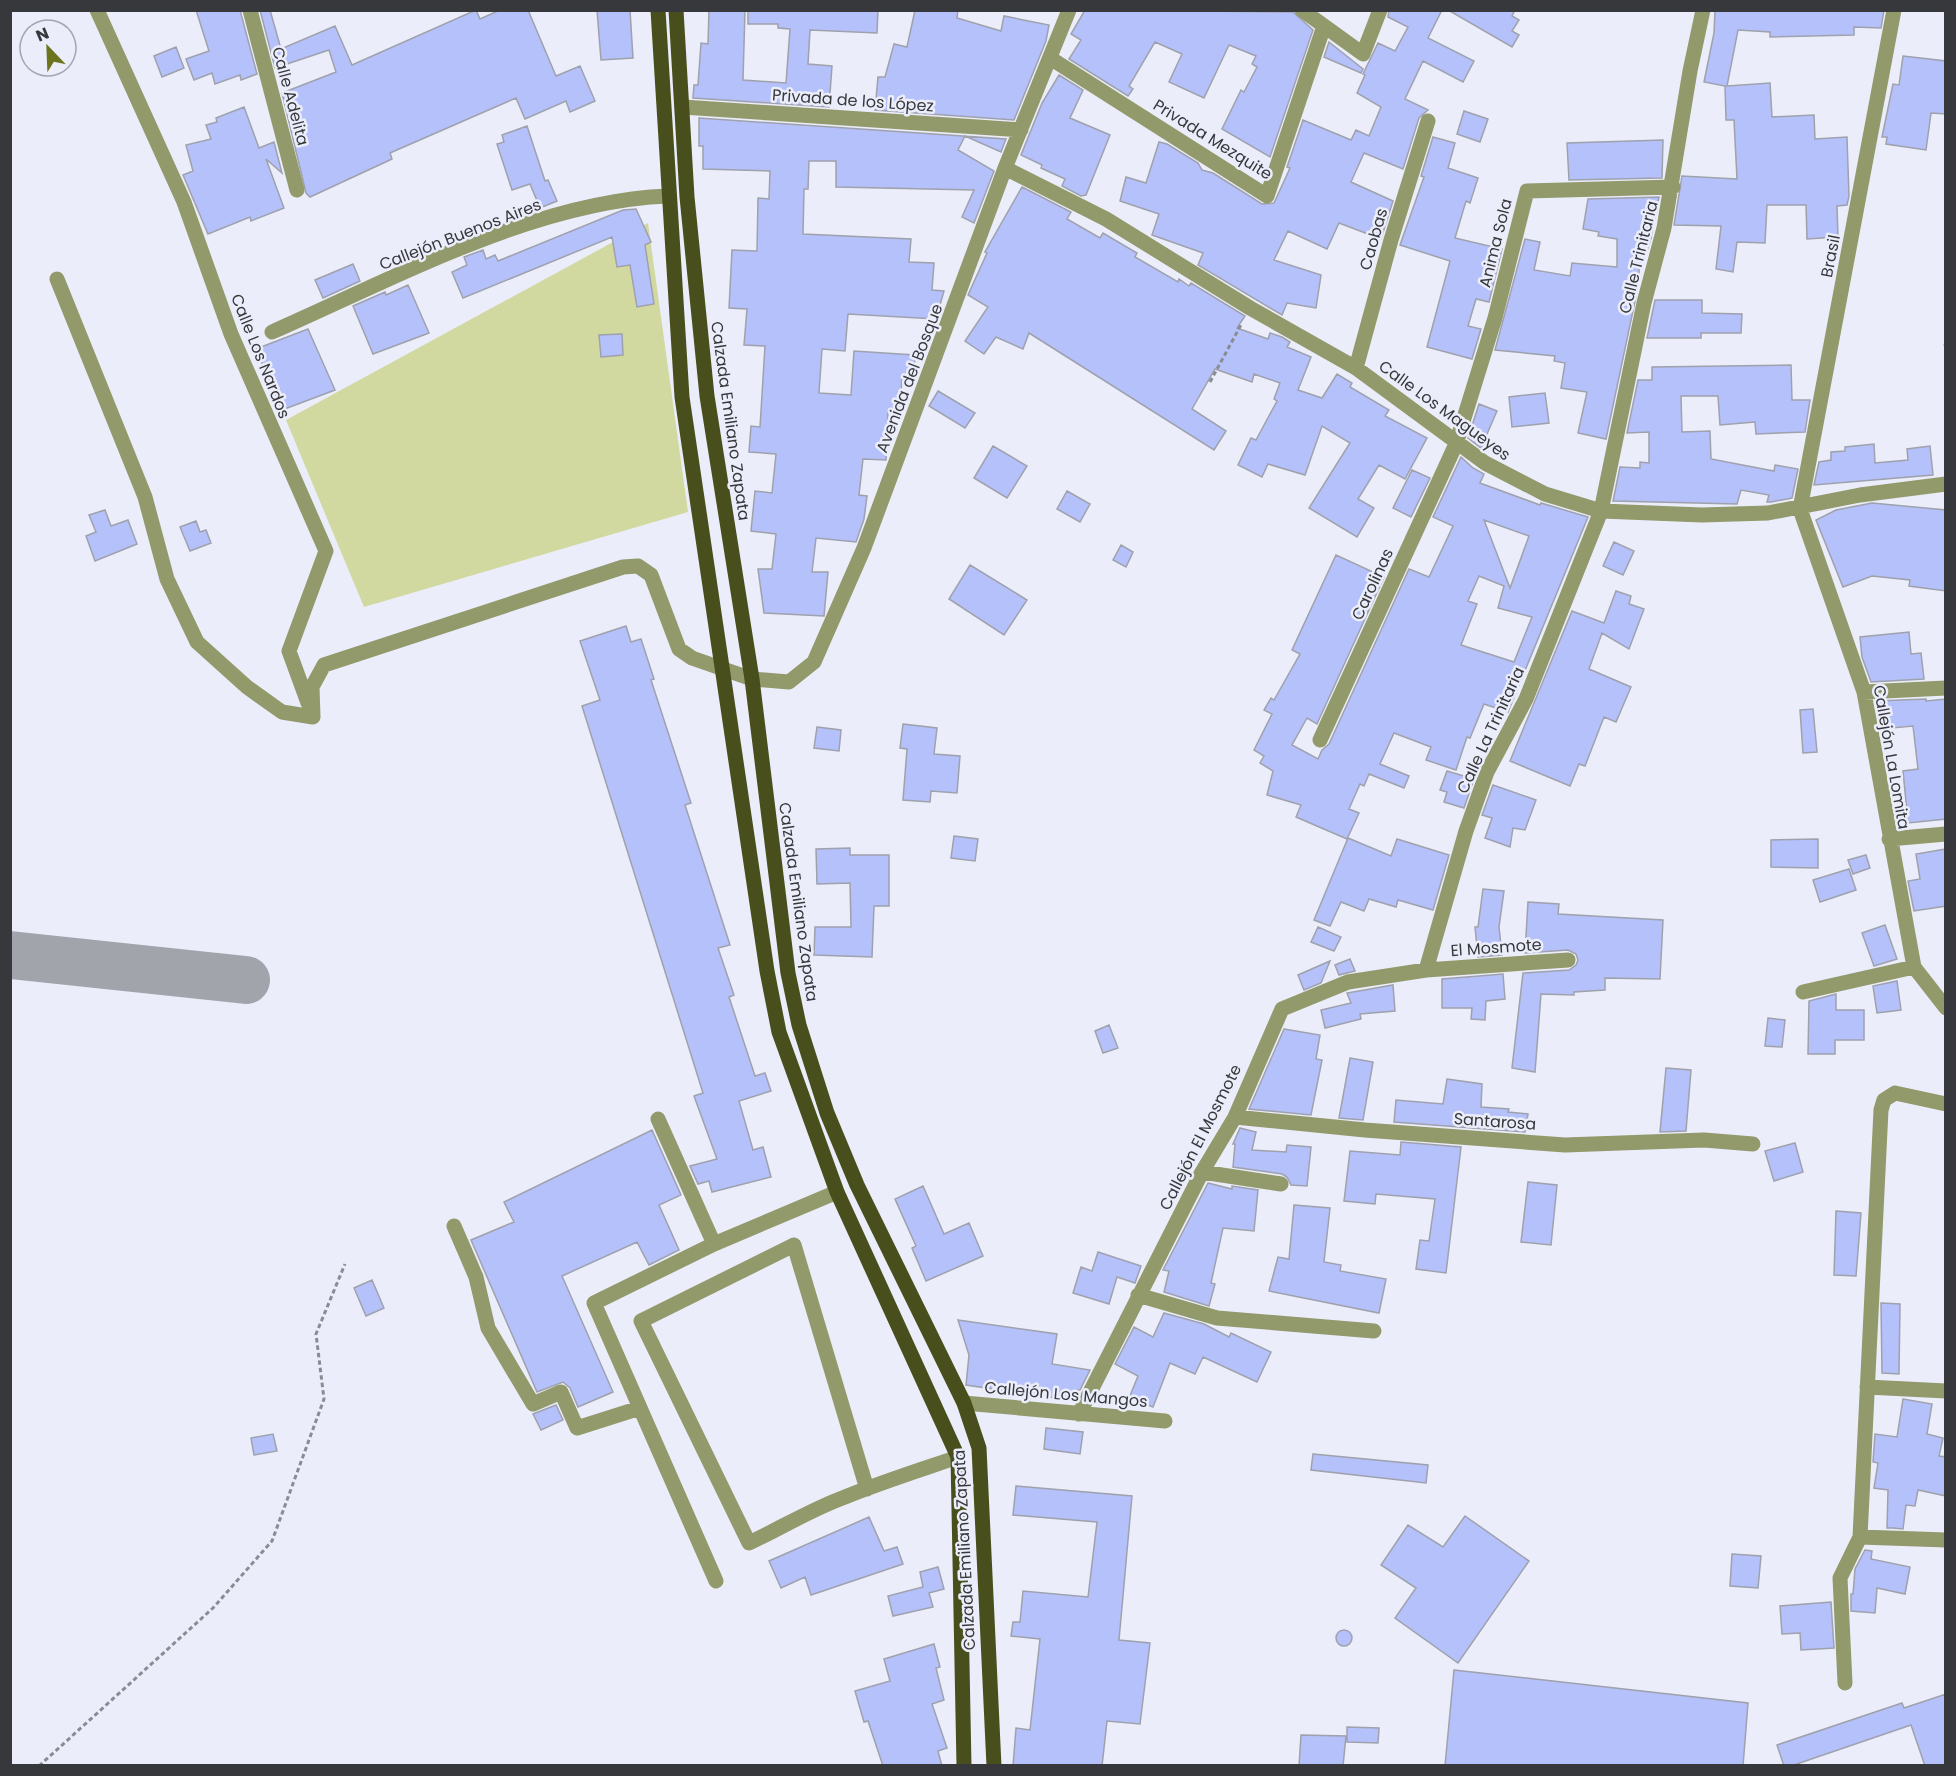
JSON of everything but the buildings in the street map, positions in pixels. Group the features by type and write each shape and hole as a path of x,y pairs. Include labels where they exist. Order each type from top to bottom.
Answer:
{"main road":[{"name":"Calzada Emiliano Zapata","path":"658,10 682,398 779,1032 837,1192 958,1457 964,1766"},
{"name":"Calzada Emiliano Zapata","path":"676,10 687,197 707,396 752,679 788,973 799,1025 827,1113 857,1185 964,1403 979,1448 994,1766"}],"street":[{"name":"Calle Los Nardos","path":"97,10 184,202 231,334 326,551 289,651 313,717"},
{"name":"Calle Adelita","path":"250,10 297,190"},
{"name":"Avenida del Bosque","path":"313,717 312,687 324,665 623,567 638,566 651,575 679,649 692,658 752,679 789,682 814,662 864,548 1005,168 1069,10"},
{"path":"1302,10 1363,54 1380,10"},
{"name":"Calle Trinitaria","path":"1601,511 1644,303 1673,187 1690,71 1703,10"},
{"name":"Brasil","path":"1800,509 1894,10"},
{"name":"Privada Mezquite","path":"1050,58 1267,196 1324,26"},
{"name":"Privada de los López","path":"683,107 1021,130"},
{"name":"Caobas","path":"1356,368 1391,240 1428,121"},
{"name":"Calle Los Magueyes","path":"1005,168 1106,219 1250,309 1356,368 1456,444 1513,480 1545,494 1601,511 1702,515 1768,513 1800,509 1860,495 1946,484"},
{"name":"Anima Sola","path":"1456,444 1495,318 1527,191 1673,187"},
{"name":"Callejón Buenos Aires","path":"272,332 438,258 526,224 590,206 643,197 668,196"},
{"path":"57,279 145,497 166,579 197,642 247,687 282,712 313,717"},
{"name":"Carolinas","path":"1320,740 1456,444"},
{"name":"Callejón La Lomita","path":"1800,509 1864,692 1914,967 1946,1008"},
{"name":"Calle La Trinitaria","path":"1426,970 1466,831 1487,772 1526,699 1601,511"},
{"path":"1864,692 1946,688"},
{"path":"1889,839 1946,834"},
{"name":"El Mosmote","path":"1426,970 1568,960"},
{"path":"1803,992 1914,967"},
{"name":"Callejón El Mosmote","path":"1078,1414 1202,1172 1235,1117 1282,1009 1348,982 1426,970"},
{"path":"1845,1683 1840,1578 1860,1537 1881,1110 1884,1100 1895,1093 1946,1104"},
{"name":"Santarosa","path":"1235,1117 1365,1130 1565,1144 1704,1140 1753,1144"},
{"path":"658,1119 714,1244"},
{"path":"1202,1172 1281,1184"},
{"path":"716,1581 594,1303 714,1244 837,1192"},
{"path":"454,1226 476,1277 488,1328 533,1404 561,1392 577,1428 640,1408"},
{"path":"867,1489 794,1245 641,1321 749,1543 843,1497 867,1489 958,1457"},
{"path":"1138,1295 1217,1318 1374,1331"},
{"path":"1867,1387 1946,1391"},
{"name":"Callejón Los Mangos","path":"964,1403 1165,1421"},
{"path":"1860,1537 1946,1540"}],"path":[{"path":"1210,381 1250,309"},
{"path":"1945,346 1946,340"},
{"path":"39,1766 213,1608 272,1541 324,1399 316,1334 345,1264"}],"green space":[{"path":"648,223 688,512 364,607 286,420"}],"taxiway":[{"path":"10,955 246,980"}]}
